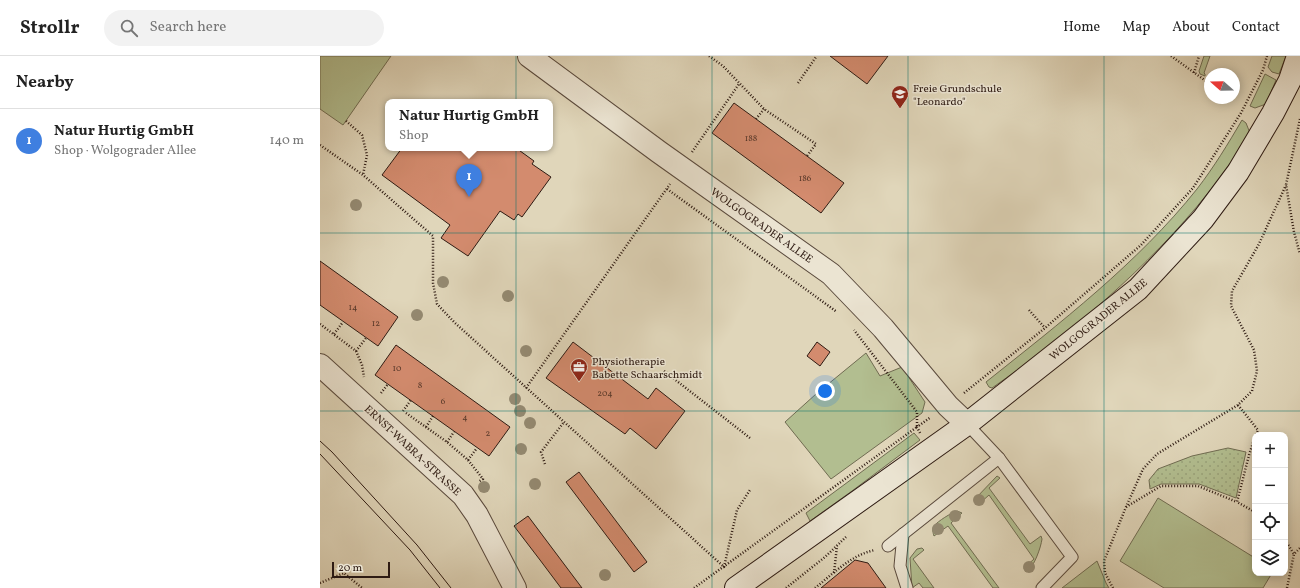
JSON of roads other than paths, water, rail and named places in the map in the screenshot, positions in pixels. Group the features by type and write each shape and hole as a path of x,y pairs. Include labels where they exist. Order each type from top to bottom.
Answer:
{"street":[{"name":"WOLGOGRADER ALLEE","path":"530,56 681,168 831,274 883,328 948,406 967,424"},
{"name":"WOLGOGRADER ALLEE","path":"736,588 967,424 1138,289 1203,220 1238,172 1273,113 1290,80 1298,56"},
{"name":"ERNST-WABRA-STRASSE","path":"320,365 463,495 476,515 515,588"}],"lane":[{"path":"967,424 999,458 1072,557 1042,588"},
{"path":"888,546 999,458"},
{"path":"903,534 900,566 907,588"}],"tram line":[{"path":"320,441 332,452 417,545 451,588"},
{"path":"320,454 410,550 440,588"}],"place":[{"name":"Freie Grundschule \"Leonardo\"","path":"900,109"},
{"name":"Natur Hurtig GmbH","path":"469,197"},
{"name":"Physiotherapie Babette Schaarschmidt","path":"579,382"}]}
